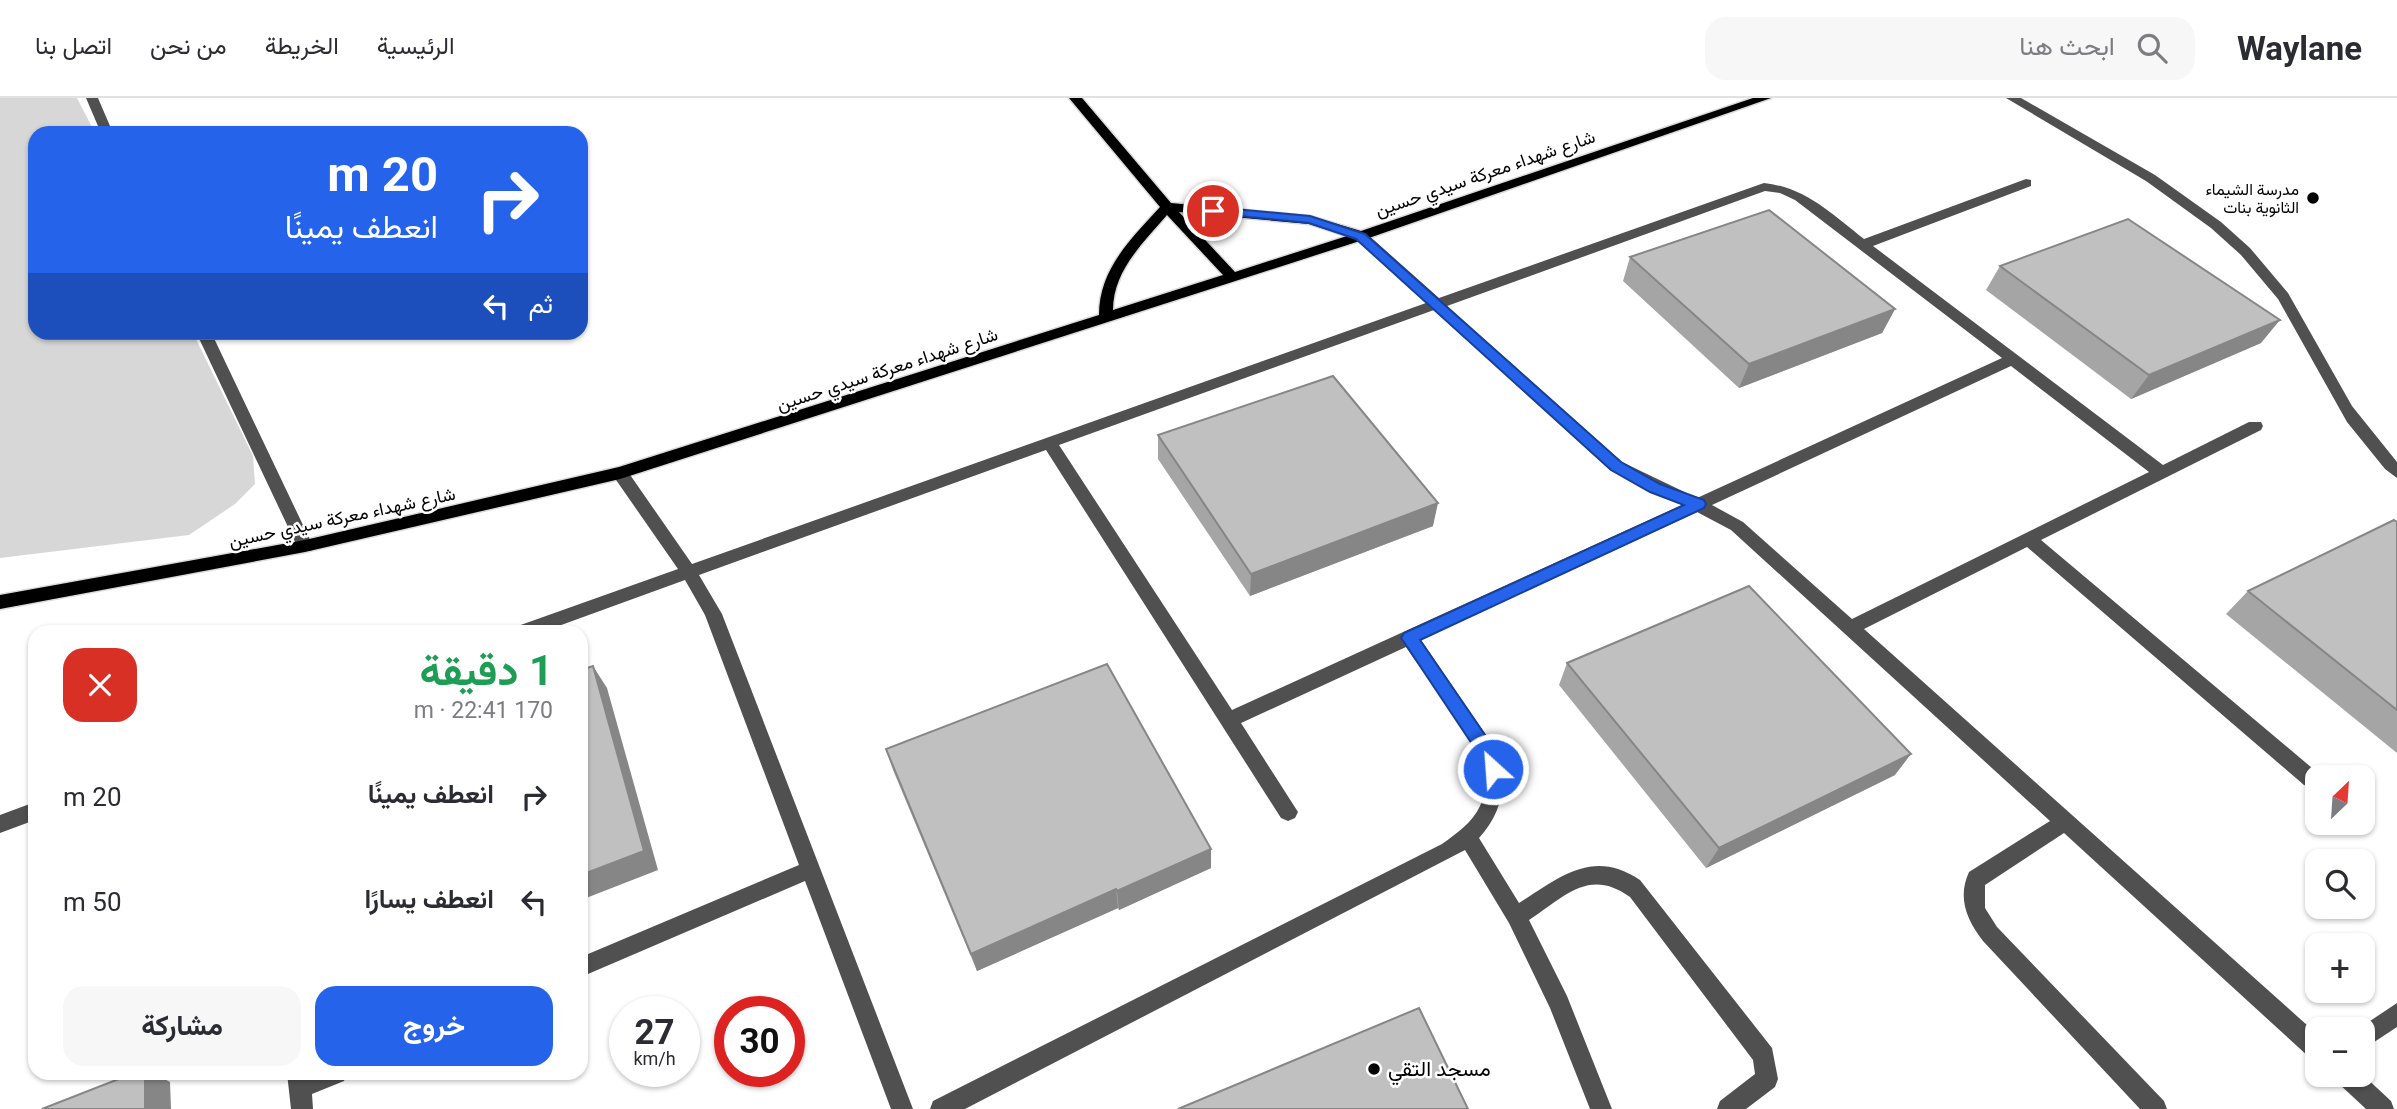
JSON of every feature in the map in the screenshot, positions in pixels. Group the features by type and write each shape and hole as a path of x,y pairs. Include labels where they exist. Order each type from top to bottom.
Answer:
{"main road":[{"path":"1075,98 1167,207 1233,278"},
{"name":"شارع شهداء معركة سيدي حسين","path":"0,603 411,524 620,473 1233,278 1765,98"},
{"path":"1167,207 1310,220 1360,236"},
{"path":"1106,319 1104,302 1116,268 1167,207"}],"street":[{"path":"92,98 104,126"},
{"path":"2012,98 2172,193 2241,248 2291,307 2347,411 2397,472"},
{"path":"1863,245 2026,183"},
{"path":"540,625 1755,188 1774,187 1792,192 2162,473"},
{"path":"1360,236 1616,466 1655,488 1699,504 1737,526 2305,1038"},
{"path":"207,340 305,546"},
{"path":"1230,720 2013,359"},
{"path":"1850,628 2255,426"},
{"path":"1049,442 1288,812"},
{"path":"620,473 656,519 713,614 902,1109"},
{"path":"2029,539 2305,774"},
{"path":"941,1109 1449,850 1468,837 1482,822 1493,802 1493,769 1488,753 1409,638"},
{"path":"0,824 28,814"},
{"path":"2064,821 1976,879 1972,892 1974,907 1990,934 2156,1109"},
{"path":"1468,837 1516,916 1559,1003 1601,1109"},
{"path":"588,964 811,869"},
{"path":"1516,916 1583,877 1596,873 1610,874 1637,890 1764,1056 1767,1079 1728,1109"},
{"path":"2375,1030 2397,1014"},
{"path":"300,1090 321,1080"},
{"path":"2359,1087 2383,1109"}],"shaded area":[{"path":"0,98 77,98 91,126 28,126 28,340 196,340 253,456 255,484 235,504 189,535 0,558"}],"building":[{"path":"1769,210 1895,309 1749,364 1630,257"},
{"path":"2128,219 2280,320 2149,375 2000,266"},
{"path":"1333,376 1438,503 1251,574 1158,435"},
{"path":"2394,520 2397,522 2397,710 2248,591"},
{"path":"1749,586 1911,754 1719,848 1567,663"},
{"path":"1107,664 1211,849 971,954 886,749"},
{"path":"593,666 644,851 588,872 588,668"},
{"name":"مسجد التقي","path":"1419,1008 1468,1109 1178,1109"},
{"path":"116,1080 145,1080 145,1109 42,1109"}],"place":[{"name":"مدرسة الشيماء الثانوية بنات","path":"2313,198"},
{"name":"مسجد التقي","path":"1374,1069"}],"route":[{"path":"1213,211 1310,220 1360,236 1616,466 1655,488 1699,504 1409,638 1488,753 1493,769"}]}
